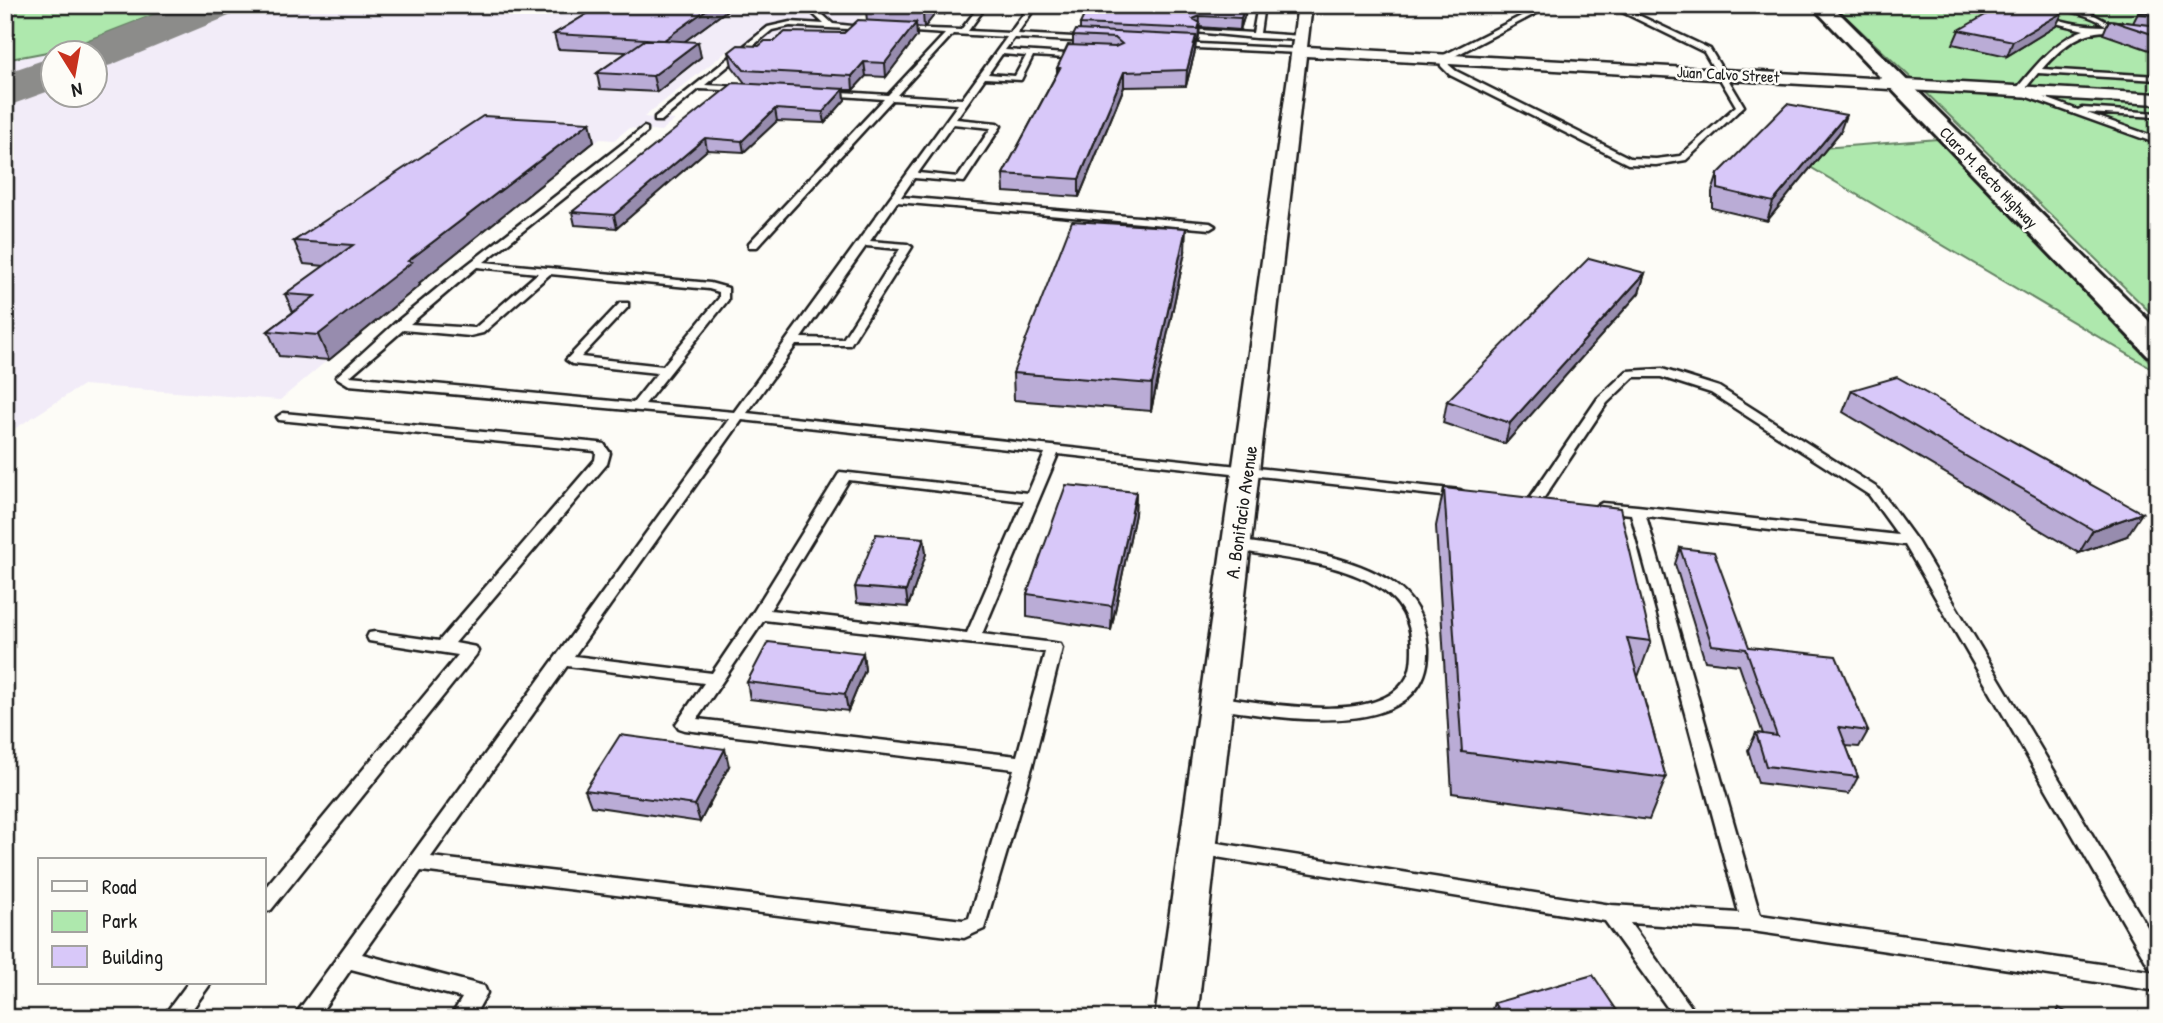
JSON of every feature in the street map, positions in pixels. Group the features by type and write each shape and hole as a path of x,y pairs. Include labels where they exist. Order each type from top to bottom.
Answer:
{"main road":[{"name":"Claro M. Recto Highway","path":"1820,5 2158,348"}],"street":[{"name":"A. Bonifacio Avenue","path":"1176,1018 1214,702 1247,471 1305,5"},
{"name":"Juan Calvo Street","path":"1300,45 1443,59 2158,99"}],"lane":[{"path":"789,5 808,6 831,26"},
{"path":"962,32 984,5"},
{"path":"304,1018 1034,5"},
{"path":"1256,36 1261,5"},
{"path":"1549,5 1443,59 1445,66 1453,73 1628,161 1637,163 1683,158 1740,106 1707,51 1611,5"},
{"path":"2116,29 2094,16 2065,8 2033,7 2032,12 2049,20 2091,29 2116,29 2158,36"},
{"path":"658,119 770,28 790,24 876,28"},
{"path":"889,29 1099,40"},
{"path":"2091,29 2053,53 2019,91 2158,141"},
{"path":"753,244 951,32"},
{"path":"1199,33 1256,36 1300,45"},
{"path":"1164,44 1300,45"},
{"path":"1000,52 1091,57"},
{"path":"982,76 1018,78 1031,54"},
{"path":"2036,71 2158,78"},
{"path":"700,86 755,90"},
{"path":"810,93 964,102"},
{"path":"2067,109 2158,115"},
{"path":"912,175 961,180 997,125 950,121"},
{"path":"644,130 474,264 342,377 349,380 740,416 1479,496"},
{"path":"895,199 1210,226"},
{"path":"794,341 846,343 907,247 864,243"},
{"path":"474,264 710,286 724,290 724,298 636,407"},
{"path":"398,327 470,333 479,331 547,271"},
{"path":"624,305 572,360 666,370"},
{"path":"1533,502 1602,401 1631,374 1662,373 1715,390 1874,492 1910,541 2158,964"},
{"path":"283,417 599,447 603,453 601,461 444,646"},
{"path":"972,639 1053,450"},
{"path":"1024,764 685,724 760,614 845,475 1032,498"},
{"path":"1585,506 1910,541"},
{"path":"1636,510 1752,922"},
{"path":"1214,702 1308,713 1371,708 1401,697 1418,676 1422,649 1419,624 1402,596 1377,579 1309,557 1236,545"},
{"path":"416,863 964,929 978,923 1054,648 760,614"},
{"path":"266,902 470,650 375,637"},
{"path":"563,660 716,679"},
{"path":"1198,848 1611,913 1752,922 2158,982"},
{"path":"1611,913 1688,1018"},
{"path":"347,959 477,993 461,1018"},
{"path":"173,1018 200,984"}],"shaded area":[{"path":"5,5 857,5 865,12 847,31 731,48 644,117 675,120 661,131 629,128 614,140 600,139 448,259 280,400 83,385 5,435"}],"green space":[{"path":"5,5 179,5 94,38 38,38 38,54 5,60"},
{"path":"1833,5 2158,5 2158,320 1908,75"},
{"path":"1938,139 2158,370 2158,372 1783,151"}],"building":[{"path":"602,5 713,5 664,40 554,34"},
{"path":"871,5 929,5 923,13 866,11"},
{"path":"1089,5 1245,5 1241,18 1200,16 1193,19 1200,23 1198,29 1080,24"},
{"path":"2003,5 2036,5 2063,12 2013,41 1959,30"},
{"path":"2158,11 2158,16 2138,13"},
{"path":"858,20 916,23 885,63 864,62 852,76 744,70 729,52 738,45 759,46 765,41 775,41 785,32 844,33"},
{"path":"2109,20 2158,26 2158,36"},
{"path":"1076,30 1196,36 1187,70 1124,72 1079,179 1003,174 1060,68 1057,68 1068,45 1115,47 1122,44 1115,38 1073,36"},
{"path":"646,39 698,42 653,76 597,73"},
{"path":"733,83 844,89 823,112 775,109 742,141 705,138 614,215 572,212"},
{"path":"1787,104 1846,115 1773,202 1718,189 1718,174"},
{"path":"483,116 590,122 408,261 412,262 318,335 268,331 315,296 285,294 353,245 294,241"},
{"path":"1072,221 1186,228 1152,384 1013,373"},
{"path":"1589,258 1645,273 1510,423 1447,401"},
{"path":"1897,377 2142,513 2093,530 1852,390"},
{"path":"1066,485 1136,492 1112,606 1027,594"},
{"path":"1444,488 1620,508 1651,641 1627,638 1666,778 1462,752"},
{"path":"876,534 924,538 906,591 855,587"},
{"path":"1680,548 1714,552 1749,647 1836,656 1868,731 1839,727 1858,777 1766,766 1756,733 1777,736 1746,649 1712,645"},
{"path":"768,642 863,653 845,694 747,682"},
{"path":"620,735 725,749 695,805 585,790"},
{"path":"1593,975 1622,1018 1503,1018 1494,1003"},
{"path":"2059,1008 2076,1018 2055,1018"}],"taxiway":[{"path":"108,49 218,5"},
{"path":"5,91 38,78"}]}
